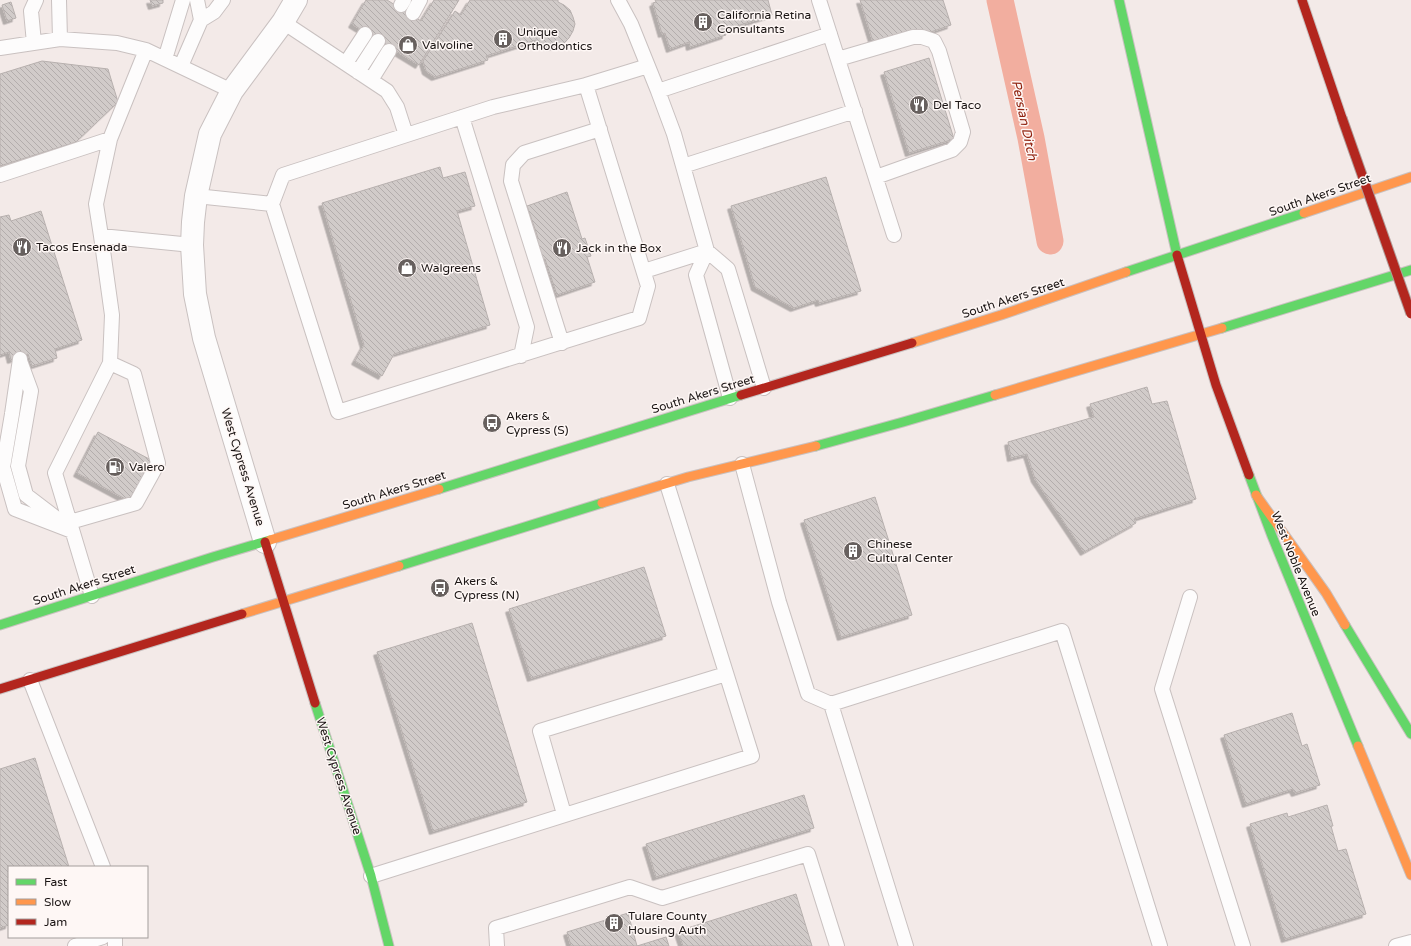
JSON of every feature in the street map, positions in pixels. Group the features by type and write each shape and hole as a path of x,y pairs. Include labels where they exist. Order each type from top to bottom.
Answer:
{"main road":[{"name":"West Noble Avenue","path":"1119,0 1135,76 1177,255 1216,385 1295,596 1411,875"},
{"path":"1302,0 1411,314"},
{"name":"South Akers Street","path":"0,625 212,557 265,542 1001,315 1411,177"},
{"path":"0,689 667,484 903,422 1411,270"},
{"path":"1256,495 1326,593 1411,734"},
{"name":"West Cypress Avenue","path":"265,542 301,661 371,876 388,946"}],"street":[{"name":"West Cypress Avenue","path":"265,542 200,320 195,294 192,245 196,196 210,134 232,91 283,22 296,0"}],"lane":[{"path":"34,43 31,11 36,0"},
{"path":"59,0 60,39"},
{"path":"165,59 183,0"},
{"path":"181,66 201,20 197,0"},
{"path":"201,20 214,12 223,0"},
{"path":"412,13 420,0"},
{"path":"618,0 631,24 674,134 707,252 728,269 764,388"},
{"path":"819,0 894,235"},
{"path":"283,22 387,91 397,107 406,135"},
{"path":"346,63 365,34"},
{"path":"658,91 830,34"},
{"path":"838,60 913,37 922,37 934,41 939,51 963,132 960,142 952,150 876,177"},
{"path":"0,48 60,39 116,43 146,50 232,91"},
{"path":"358,72 378,41"},
{"path":"92,596 55,473 110,363 112,315 96,204 110,139 146,50"},
{"path":"371,80 389,51"},
{"path":"586,85 648,286 639,318 338,412 272,204 283,175 493,107 586,85 648,66"},
{"path":"683,166 855,111"},
{"path":"462,118 527,327 521,356"},
{"path":"562,343 511,181 513,164 524,154 600,129"},
{"path":"0,175 110,139"},
{"path":"196,196 272,204"},
{"path":"101,236 192,245"},
{"path":"644,271 707,252"},
{"path":"707,252 696,276 730,398"},
{"path":"71,526 26,495 18,466 32,391 20,358 6,411 3,467 15,509 71,526 136,503 158,463 134,374 110,363"},
{"path":"742,464 779,602 808,694 830,704 1062,631 1160,946"},
{"path":"371,876 752,756 667,484"},
{"path":"1190,596 1162,689 1243,946"},
{"path":"564,814 540,731 726,674"},
{"path":"30,680 103,866"},
{"path":"830,704 906,946"},
{"path":"497,946 496,928 622,889 630,887 662,898 808,854 837,946"},
{"path":"75,946 100,938"},
{"path":"1396,946 1411,942"}],"building":[{"path":"150,0 163,0 163,3 152,6"},
{"name":"Valvoline","path":"366,0 387,0 421,21 434,0 459,0 419,65 352,24"},
{"name":"Unique Orthodontics","path":"470,0 558,0 558,2 570,10 575,24 569,38 564,43 557,46 550,47 536,40 486,56 488,60 435,77 426,71 423,61 455,11 461,15"},
{"name":"California Retina Consultants","path":"655,0 768,0 772,15 724,30 726,35 690,47 689,42 670,49 665,33 662,34 653,3 656,2"},
{"path":"860,0 943,0 951,25 925,34 923,29 874,45"},
{"path":"11,2 16,18 7,21 2,5"},
{"name":"Del Taco","path":"929,58 954,139 909,153 884,72"},
{"path":"42,61 108,69 118,102 76,142 0,166 0,74"},
{"name":"Walgreens","path":"440,167 443,178 465,172 475,206 457,211 490,325 394,354 382,376 355,361 364,345 322,203"},
{"path":"826,177 861,291 819,303 818,300 794,308 755,287 731,206"},
{"name":"Jack in the Box","path":"567,192 582,239 585,238 591,256 587,257 595,282 557,295 545,259 540,261 534,240 538,238 527,206"},
{"path":"41,211 82,340 55,349 57,358 32,366 28,354 11,360 9,352 0,355 0,217 9,215 11,221"},
{"path":"1147,387 1152,404 1167,401 1196,499 1134,519 1136,523 1084,552 1035,479 1027,454 1011,458 1008,442 1094,417 1090,404"},
{"name":"Valero","path":"98,432 153,461 131,502 77,473"},
{"name":"Chinese Cultural Center","path":"875,497 912,615 841,637 804,520"},
{"path":"644,567 666,636 531,678 509,609"},
{"path":"472,623 527,802 433,831 377,652"},
{"path":"1292,713 1302,746 1307,744 1320,785 1295,793 1293,789 1246,804 1224,735"},
{"path":"35,758 69,866 8,866 8,925 0,928 0,769"},
{"path":"804,795 814,828 656,877 646,844"},
{"path":"1327,805 1338,851 1346,849 1366,914 1285,939 1250,824 1287,813 1288,817"},
{"path":"796,894 812,946 683,946 678,931"},
{"name":"Tulare County Housing Auth","path":"628,913 637,946 571,946 567,932"},
{"path":"666,937 669,946 637,946"}],"waterway":[{"name":"Persian Ditch","path":"1000,0 1031,138 1050,241"}],"traffic: fast":[{"path":"1119,0 1177,255"},
{"path":"1126,272 1304,213"},
{"path":"1222,328 1411,270"},
{"path":"439,489 741,395"},
{"path":"816,446 995,395"},
{"path":"1249,475 1272,536 1358,746"},
{"path":"399,566 602,503"},
{"path":"0,625 270,540"},
{"path":"1345,625 1411,734"},
{"path":"315,703 371,876 389,946"}],"traffic: slow":[{"path":"1304,213 1411,177"},
{"path":"912,343 1001,315 1126,272"},
{"path":"995,395 1222,328"},
{"path":"602,503 688,477 816,446"},
{"path":"270,540 439,489"},
{"path":"1256,495 1326,593 1345,625"},
{"path":"242,614 399,566"},
{"path":"1358,746 1411,875"}],"traffic: jam":[{"path":"1302,0 1342,118"},
{"path":"1342,118 1411,314"},
{"path":"1177,255 1216,385 1249,475"},
{"path":"741,395 912,343"},
{"path":"265,542 315,703"},
{"path":"0,689 242,614"}],"place":[{"name":"California Retina Consultants","path":"703,22"},
{"name":"Unique Orthodontics","path":"503,39"},
{"name":"Valvoline","path":"408,45"},
{"name":"Del Taco","path":"919,105"},
{"name":"Tacos Ensenada","path":"22,247"},
{"name":"Jack in the Box","path":"562,248"},
{"name":"Walgreens","path":"407,268"},
{"name":"Akers & Cypress (S)","path":"492,423"},
{"name":"Valero","path":"115,467"},
{"name":"Chinese Cultural Center","path":"853,551"},
{"name":"Akers & Cypress (N)","path":"440,588"},
{"name":"Tulare County Housing Auth","path":"614,923"}]}
